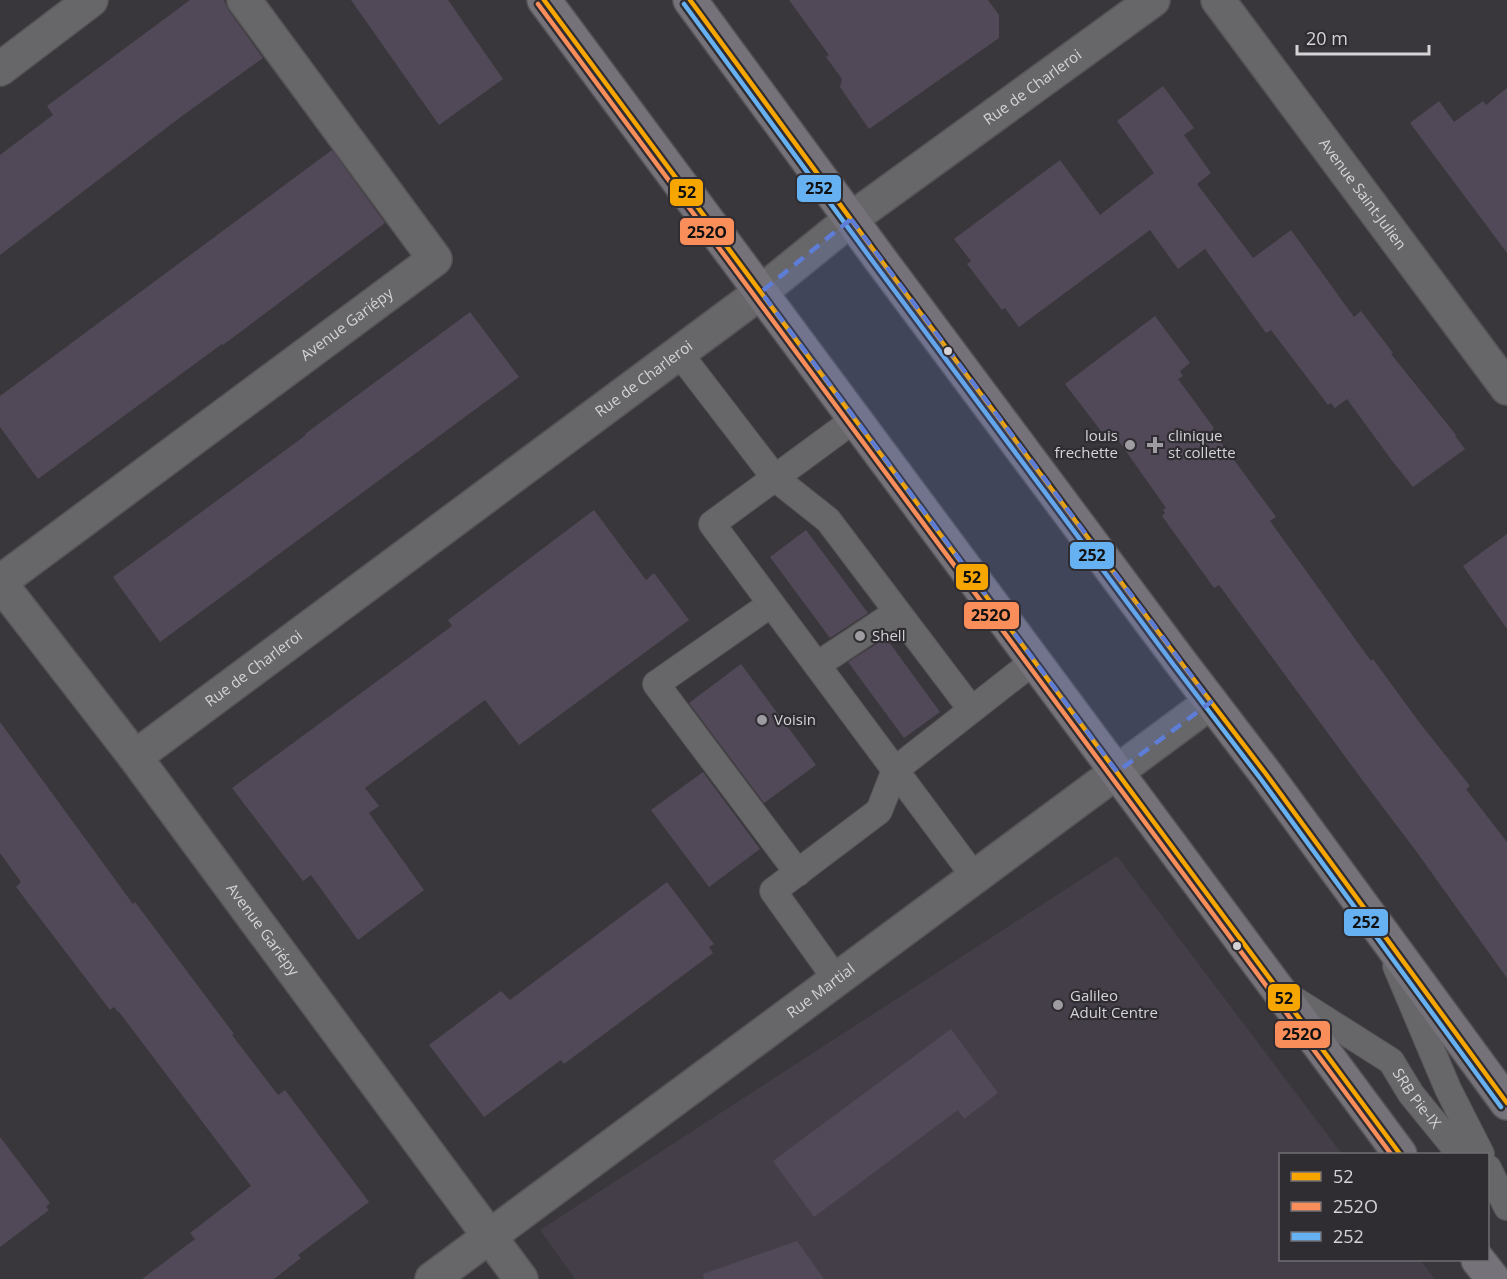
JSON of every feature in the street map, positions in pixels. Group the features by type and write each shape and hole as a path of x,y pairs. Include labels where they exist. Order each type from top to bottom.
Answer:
{"main road":[{"path":"544,0 1399,1153"},
{"path":"690,0 1266,774 1507,1103"},
{"path":"1479,1261 1493,1279"}],"street":[{"path":"0,69 91,0"},
{"name":"Avenue Gariépy","path":"244,0 435,258 0,583 135,757 521,1279"},
{"name":"Rue de Charleroi","path":"135,757 761,292 851,219 1153,0"},
{"name":"Avenue Saint-Julien","path":"1218,0 1507,387"},
{"name":"Rue Martial","path":"432,1279 1211,702"}],"lane":[{"path":"679,353 775,478 828,520 971,709"},
{"path":"855,419 712,524 974,876"},
{"path":"771,604 656,684 798,873"},
{"path":"817,665 897,612"},
{"path":"836,979 772,891 879,811 895,770 1034,661"},
{"name":"SRB Pie-IX","path":"1384,937 1448,1089 1480,1153"},
{"name":"SRB Pie-IX","path":"1277,989 1391,1062 1411,1094 1458,1153"},
{"path":"1489,1170 1507,1207"},
{"path":"1489,1191 1507,1214"}],"highlighted area":[{"path":"851,219 1211,702 1117,772 761,292"}],"shaded area":[{"name":"Galileo Adult Centre","path":"1117,856 1341,1153 1279,1153 1279,1261 1421,1261 1435,1279 575,1279 540,1230"}],"building":[{"path":"190,0 224,0 229,11 263,58 182,116 0,255 0,155 53,115 47,106"},
{"path":"351,0 448,0 503,79 439,125"},
{"path":"789,0 988,0 999,15 999,38 869,129 840,87 842,79 826,57 829,55"},
{"path":"1163,86 1194,128 1184,135 1211,173 1197,184 1253,258 1291,230 1354,317 1361,311 1393,353 1391,354 1465,449 1413,487 1347,399 1335,408 1331,403 1328,405 1271,330 1266,333 1205,249 1178,269 1150,230 1019,327 1005,308 1002,310 967,264 971,261 954,239 1060,160 1100,215 1154,173 1117,121"},
{"path":"1507,88 1507,253 1410,123 1439,101 1454,122 1483,101 1486,105"},
{"path":"332,150 385,223 223,345 38,479 0,427 0,396"},
{"path":"470,312 519,377 160,642 113,577"},
{"path":"1155,316 1190,363 1180,371 1183,376 1178,379 1214,428 1212,430 1276,517 1270,521 1371,661 1373,659 1470,786 1466,789 1507,842 1507,978 1219,585 1214,588 1162,516 1166,508 1111,430 1104,435 1065,384"},
{"path":"594,510 646,580 654,573 689,620 519,745 485,700 365,788 379,806 369,813 424,890 358,940 311,875 303,881 232,788 452,626 448,620"},
{"path":"806,530 868,613 830,638 770,557"},
{"path":"1507,534 1507,629 1463,566"},
{"path":"886,638 940,712 904,738 848,662"},
{"path":"741,664 816,765 764,803 689,703"},
{"path":"0,722 133,904 135,902 278,1095 285,1090 369,1202 298,1255 301,1258 274,1279 142,1279 195,1239 190,1233 251,1186 119,1012 114,1007 110,1010 16,887 21,882 0,853"},
{"path":"703,772 760,849 709,887 651,810"},
{"path":"667,882 714,944 709,947 713,953 564,1064 561,1060 484,1117 429,1045 501,991 510,1000"},
{"path":"951,1029 998,1093 964,1119 958,1110 814,1217 773,1161"},
{"path":"0,1137 50,1203 46,1207 49,1210 0,1247"},
{"path":"797,1241 824,1279 704,1279 703,1274"}],"transit line":[{"name":"52","path":"544,0 1399,1153"},
{"name":"52","path":"690,0 880,259 1266,774 1507,1103"},
{"name":"252O","path":"538,4 1390,1153"},
{"name":"252","path":"684,4 874,263 1260,778 1501,1107"}],"place":[{"name":"louis frechette","path":"1130,445"},
{"name":"clinique st collette","path":"1155,445"},
{"name":"Shell","path":"860,636"},
{"name":"Voisin","path":"762,720"},
{"name":"Galileo Adult Centre","path":"1058,1005"}]}
